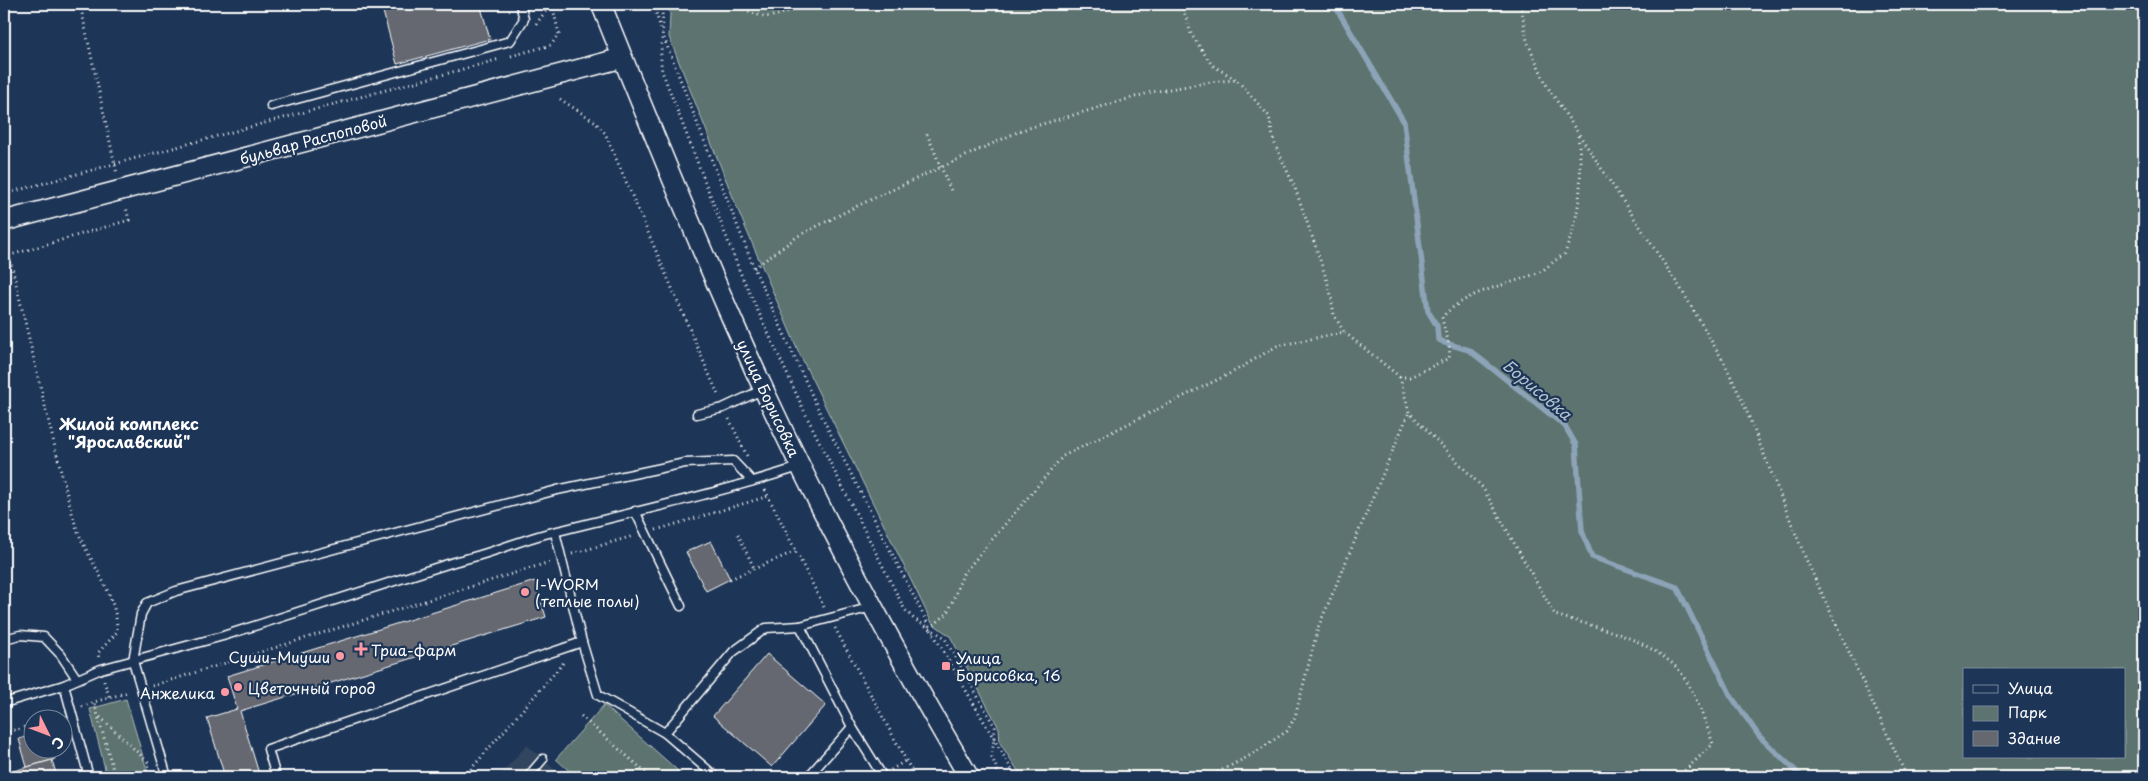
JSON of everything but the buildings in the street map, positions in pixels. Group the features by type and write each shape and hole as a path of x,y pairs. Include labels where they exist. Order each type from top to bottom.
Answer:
{"street":[{"name":"улица Борисовка","path":"600,4 716,282 764,389 872,607 969,777"},
{"name":"бульвар Распоповой","path":"4,221 622,58"}],"lane":[{"path":"271,106 510,41 524,19 520,4"},
{"path":"697,414 723,408 764,389"},
{"path":"167,777 133,662 141,614 147,603 176,591 557,490 685,464 732,461 756,480"},
{"path":"4,703 64,685 101,669 133,662 223,636 457,561 486,556 526,539 756,480 801,466"},
{"path":"635,511 681,606"},
{"path":"555,532 582,642 598,695 665,733 716,777"},
{"path":"665,733 733,652 766,628 800,626 872,607"},
{"path":"800,626 852,727 883,777"},
{"path":"4,640 20,634 44,637 61,655 77,679"},
{"path":"276,777 268,749 582,642"},
{"path":"64,685 89,777"},
{"path":"808,777 852,727"},
{"path":"536,777 531,773 543,759"}],"path":[{"path":"80,4 114,164"},
{"path":"653,4 663,35 754,268 820,413 930,628 993,741 1016,777"},
{"path":"660,4 664,15 660,60 662,71 740,272 807,417 905,610 914,619 944,637 994,727 992,757 1000,777"},
{"path":"735,4 754,14 775,17 804,4"},
{"path":"1182,4 1190,34 1212,65 1237,80 1269,116 1274,142 1294,188 1330,290 1334,315 1344,332 1400,377 1409,412 1483,488 1555,615 1633,638 1675,666 1701,708 1713,744 1678,777"},
{"path":"1521,4 1527,41 1547,86 1578,136 1681,289 1725,364 1745,407 1809,564 1907,777"},
{"path":"754,268 798,236 855,207 1031,128 1152,92 1217,81 1237,80"},
{"path":"560,99 594,121 605,133 723,408 756,480 769,496 829,618 915,777"},
{"path":"927,134 952,193"},
{"path":"1400,377 1410,377 1449,358 1451,348 1446,338 1442,317 1456,303 1503,284 1535,274 1545,269 1553,260 1564,255 1574,230 1577,204 1582,186 1578,136"},
{"path":"4,257 129,220"},
{"path":"9,255 75,523 106,587 118,617 117,632 98,653"},
{"path":"930,628 948,613 963,574 1063,456 1235,371 1277,346 1344,332"},
{"path":"1209,777 1253,754 1287,731 1295,717 1318,628 1409,412"},
{"path":"115,777 94,702 769,496"},
{"path":"738,534 754,568"},
{"path":"730,579 796,551"},
{"path":"464,777 582,642"},
{"path":"98,716 149,763 146,777"},
{"path":"581,716 651,777"},
{"path":"4,733 22,728"}],"shaded area":[{"path":"527,745 563,777 498,777"}],"green space":[{"path":"667,4 2144,4 2144,777 1022,777 1000,743 999,728 950,636 932,623 800,355 740,215 669,37 670,14"},
{"path":"126,699 149,777 107,777 90,709"},
{"path":"604,705 685,777 576,777 556,759"}],"waterway":[{"name":"Борисовка","path":"1334,4 1404,122 1428,311 1437,326 1438,339 1469,350 1565,426 1576,445 1582,531 1592,557 1677,587 1731,696 1759,736 1802,777"}],"place":[{"name":"I-WORM (теплые полы)","path":"525,592"},
{"name":"Триа-фарм","path":"361,649"},
{"name":"Суши-Миуши","path":"340,656"},
{"name":"Улица Борисовка, 16","path":"946,666"},
{"name":"Цветочный город","path":"238,687"},
{"name":"Анжелика","path":"225,692"}],"district":[{"name":"Жилой комплекс \"Ярославский\"","path":"129,432"}]}
